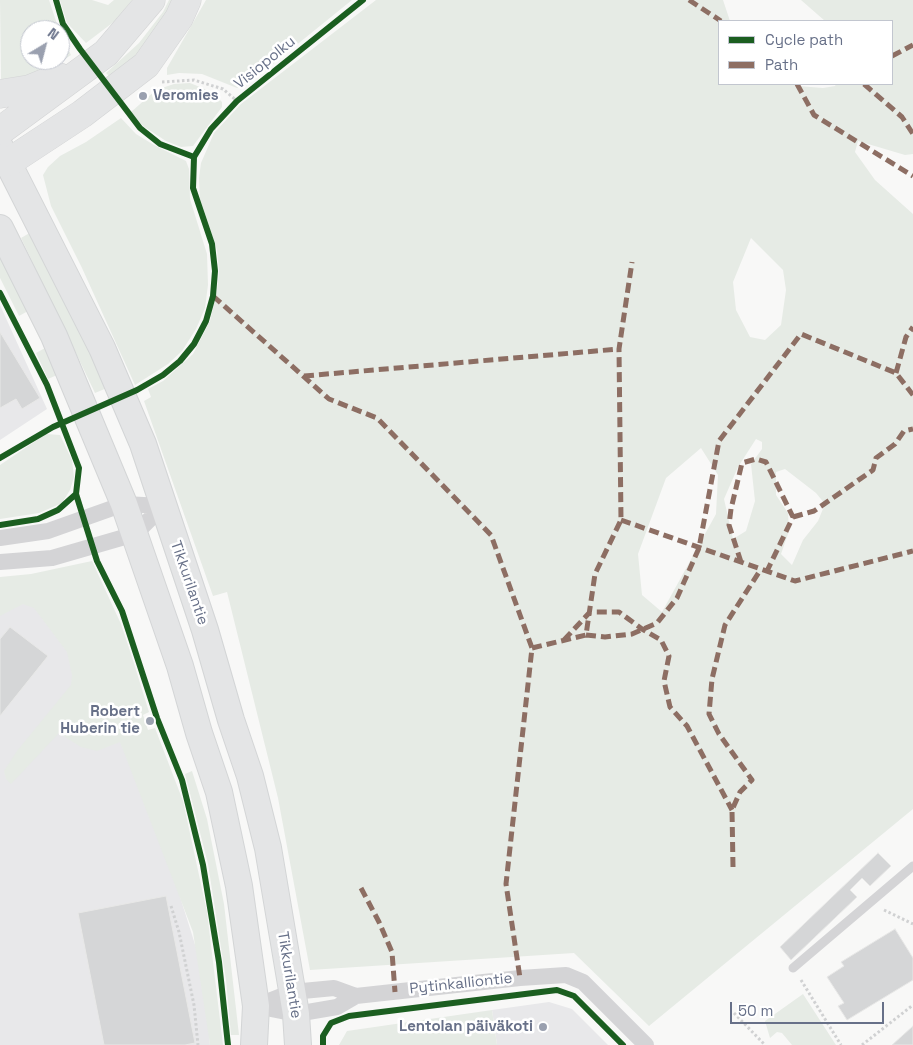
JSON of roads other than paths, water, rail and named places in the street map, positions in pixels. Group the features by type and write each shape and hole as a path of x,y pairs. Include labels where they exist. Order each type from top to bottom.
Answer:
{"highway":[{"path":"0,131 95,62 129,29 152,0"},
{"path":"3,157 82,114 146,65 179,18 187,0"},
{"path":"0,94 30,90 95,62"}],"main road":[{"name":"Tikkurilantie","path":"3,157 102,348 143,444 205,630 230,720 250,776 268,848 294,1003 298,1045"},
{"path":"0,228 54,336 124,504 180,666 199,733 219,792 240,886 256,1006 254,1045"}],"street":[{"path":"0,538 48,531 124,504 163,506"},
{"path":"0,562 52,558 135,534 163,506"},
{"name":"Pytinkalliontie","path":"256,1006 294,1003 336,1007 356,996 529,977 566,975 583,982 646,1045"}],"lane":[{"path":"793,968 913,866"}],"place":[{"name":"Veromies","path":"143,96"},
{"name":"Robert Huberin tie","path":"150,721"},
{"name":"Lentolan päiväkoti","path":"543,1027"}]}
